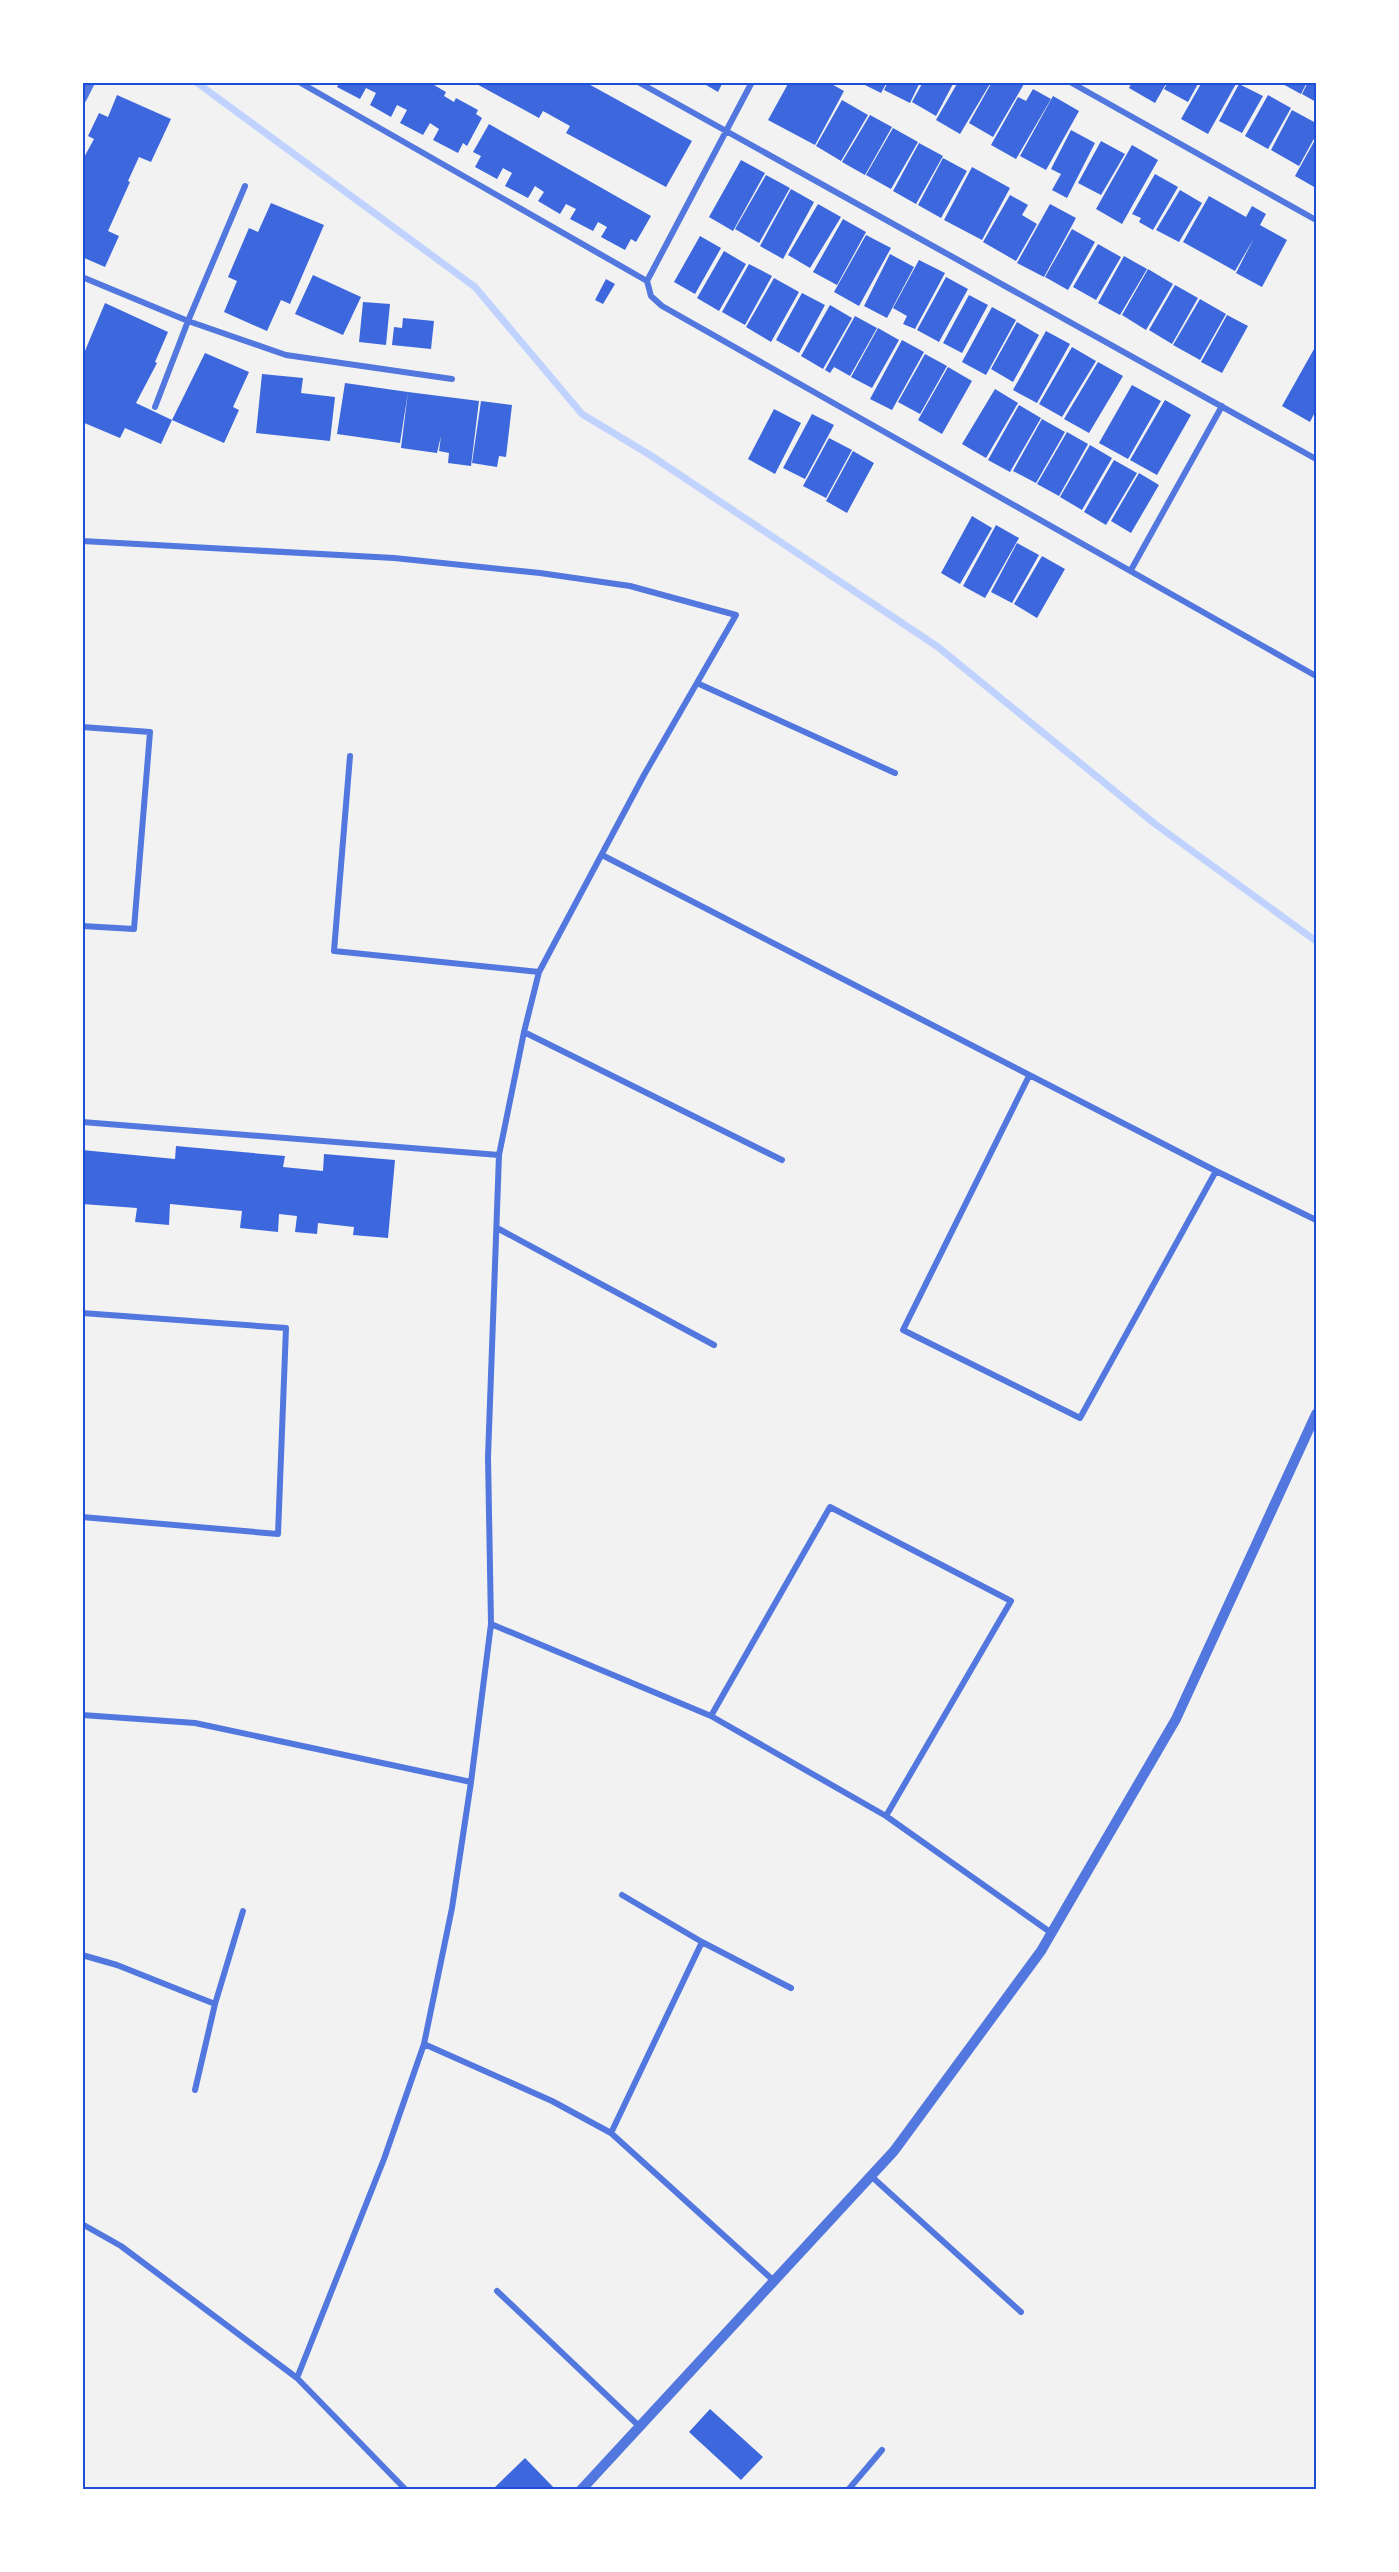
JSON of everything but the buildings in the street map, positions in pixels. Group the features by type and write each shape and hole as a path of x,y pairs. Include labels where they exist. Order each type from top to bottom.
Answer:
{"street":[{"path":"82,99 90,82"},
{"path":"300,82 647,281"},
{"path":"638,82 1317,459"},
{"path":"752,82 647,281 651,296 662,306 1317,675"},
{"path":"1070,82 1317,220"},
{"path":"155,407 188,321 245,186"},
{"path":"82,277 188,321 286,355 452,379"},
{"path":"1131,570 1222,406"},
{"path":"82,541 394,558 540,573 630,586 736,615 539,972 524,1032 499,1155 489,1457 491,1624 452,1908 424,2044 384,2159 297,2378"},
{"path":"697,682 895,773"},
{"path":"82,728 150,732 134,929 82,926"},
{"path":"350,756 334,951 539,972"},
{"path":"602,855 1029,1076 1317,1220"},
{"path":"524,1032 782,1160"},
{"path":"1029,1076 903,1330 1080,1418 1216,1171"},
{"path":"82,1122 499,1155"},
{"path":"497,1228 714,1345"},
{"path":"82,1313 286,1328 278,1534 82,1517"},
{"path":"581,2490 894,2151 1041,1951 1176,1719 1317,1414"},
{"path":"711,1716 830,1507 1011,1601 886,1816"},
{"path":"491,1624 711,1716 886,1816 1050,1932"},
{"path":"82,1715 195,1723 471,1782"},
{"path":"622,1895 702,1942 790,1988"},
{"path":"195,2090 215,2004 243,1911"},
{"path":"611,2133 702,1942"},
{"path":"82,1955 117,1965 215,2004"},
{"path":"424,2044 552,2101 611,2133 774,2281"},
{"path":"870,2176 1021,2312"},
{"path":"82,2224 121,2246 297,2378 406,2490"},
{"path":"497,2291 640,2427"},
{"path":"848,2490 882,2450"}],"waterway":[{"path":"196,82 475,287 582,414 650,455 938,647 1155,824 1316,941"}]}
